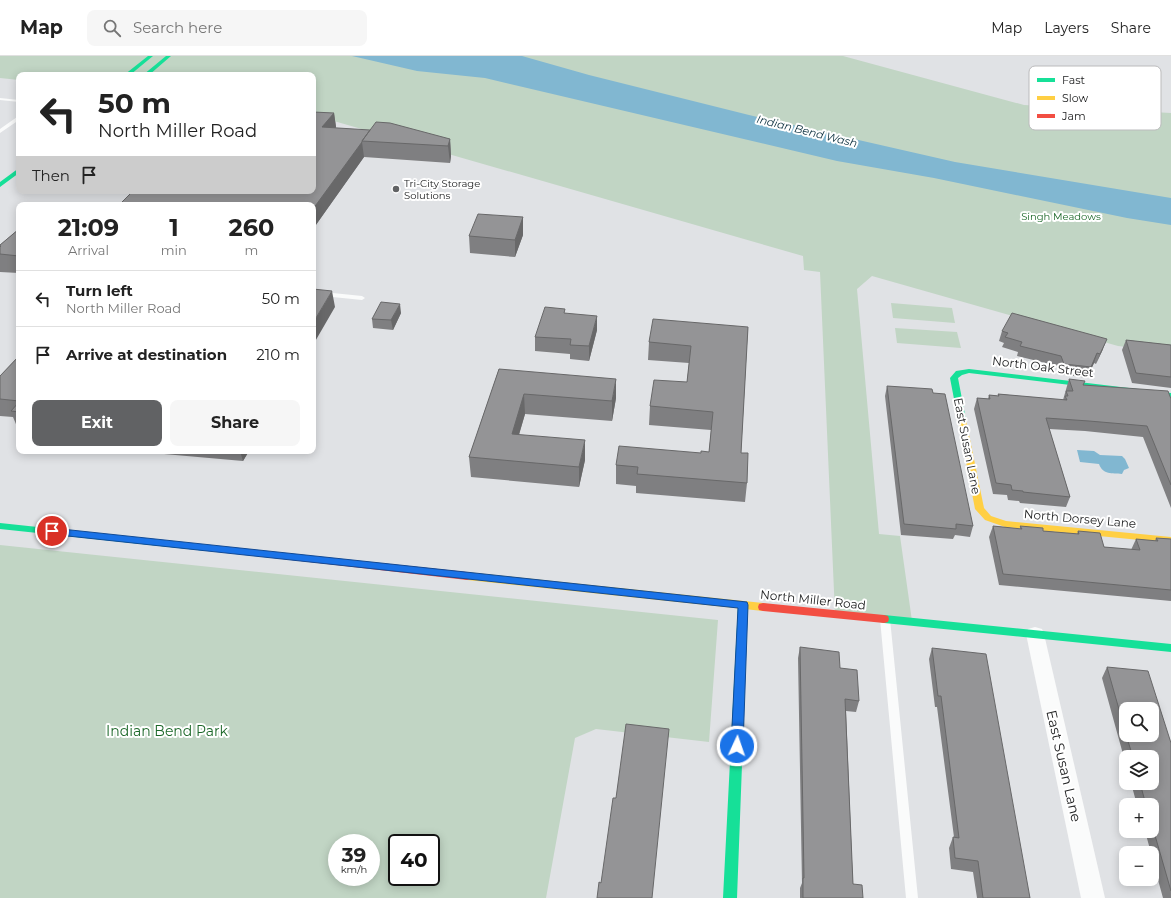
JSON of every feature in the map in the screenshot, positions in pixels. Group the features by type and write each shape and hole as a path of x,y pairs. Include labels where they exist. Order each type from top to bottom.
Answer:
{"street":[{"path":"131,72 151,56"},
{"path":"150,72 169,56"},
{"path":"0,185 16,172"},
{"name":"North Oak Street","path":"959,373 969,371 986,372 1171,395"},
{"name":"East Susan Lane","path":"959,373 954,378 980,509 988,518"},
{"name":"North Dorsey Lane","path":"988,518 1005,524 1171,540"},
{"name":"North Miller Road","path":"0,526 743,605 1171,648"},
{"path":"730,898 743,605"},
{"name":"East Susan Lane","path":"1035,634 1093,898"}],"lane":[{"path":"0,99 16,101"},
{"path":"0,131 16,120"},
{"path":"316,293 362,298"},
{"path":"885,619 912,898"}],"green space":[{"name":"Singh Meadows","path":"0,56 843,56 1029,105 1029,130 1161,130 1161,112 1171,113 1171,352 1118,346 872,276 857,289 879,534 900,536 912,621 835,614 820,272 804,270 803,256 316,116 316,72 16,72 16,80 0,78"},
{"path":"891,303 952,308 955,323 893,318"},
{"path":"895,328 957,332 961,348 897,343"},
{"name":"Indian Bend Park","path":"0,545 718,620 709,742 596,729 575,738 546,898 0,898"}],"water":[{"name":"Indian Bend Wash","path":"352,56 522,56 589,75 749,115 955,162 1171,198 1171,225 1127,218 934,178 837,161 485,78 417,71"},
{"path":"1077,450 1094,451 1100,455 1122,456 1129,468 1124,470 1122,474 1105,472 1099,464 1080,462"}],"building":[{"path":"316,112 334,113 322,127 370,130 316,205 316,202 122,202 130,194 316,194"},
{"path":"376,122 390,123 450,139 448,146 362,141"},
{"path":"478,214 523,217 515,240 469,236"},
{"path":"16,232 16,256 0,254 0,245"},
{"path":"316,289 332,291 316,318"},
{"path":"381,302 400,304 391,320 372,319"},
{"path":"545,307 565,309 564,313 597,316 589,346 570,345 571,339 535,337"},
{"path":"1012,313 1107,339 1100,354 1097,353 1091,367 1064,364 1061,356 1020,346 1022,342 1005,337 1008,333 1002,331"},
{"path":"653,319 748,327 741,453 748,453 747,483 637,474 638,467 616,465 619,446 701,453 701,451 709,452 713,412 650,406 654,380 687,382 691,346 649,342"},
{"path":"1126,340 1171,345 1171,377 1136,373"},
{"path":"16,359 16,401 0,399 0,376"},
{"path":"499,369 616,379 612,401 524,394 512,434 585,440 579,467 469,457"},
{"path":"1069,379 1085,381 1083,385 1168,391 1171,399 1171,485 1147,426 1046,418 1070,497 1012,490 1011,485 996,483 977,398 990,399 989,395 999,396 998,394 1067,400 1065,396 1068,396 1066,391 1073,391"},
{"path":"887,386 932,389 933,393 945,394 973,526 956,524 956,529 904,524"},
{"path":"16,405 16,412 11,411"},
{"path":"993,526 1022,529 1020,526 1043,528 1043,531 1079,534 1078,531 1100,533 1104,547 1140,550 1136,539 1158,541 1156,538 1171,539 1171,590 1003,574"},
{"path":"800,647 839,652 840,668 857,670 859,701 845,699 853,884 862,885 863,898 803,898 804,878"},
{"path":"932,648 986,654 1030,898 983,898 978,861 955,858 953,837 959,838 941,696 938,696"},
{"path":"1107,667 1148,671 1158,702 1119,702 1119,709"},
{"path":"1159,705 1171,743 1171,891 1156,838 1159,838 1159,798 1144,798 1142,790 1159,790 1159,750 1131,750 1128,742 1159,742"},
{"path":"626,724 669,729 652,898 597,898 599,882 601,883 613,798 616,798"}],"traffic: fast":[{"path":"131,72 151,56"},
{"path":"150,72 169,56"},
{"path":"0,185 16,172"},
{"path":"962,420 954,378 959,373 969,371 1171,395"},
{"path":"0,526 207,548"},
{"path":"730,898 743,605"},
{"path":"884,619 1171,648"}],"traffic: slow":[{"path":"962,420 980,509 988,518 1005,524 1171,540"},
{"path":"467,576 763,607"}],"traffic: jam":[{"path":"207,548 467,576"},
{"path":"763,607 884,619"}],"place":[{"name":"Tri-City Storage Solutions","path":"396,189"}],"route":[{"path":"52,531 743,605 737,746"}]}
